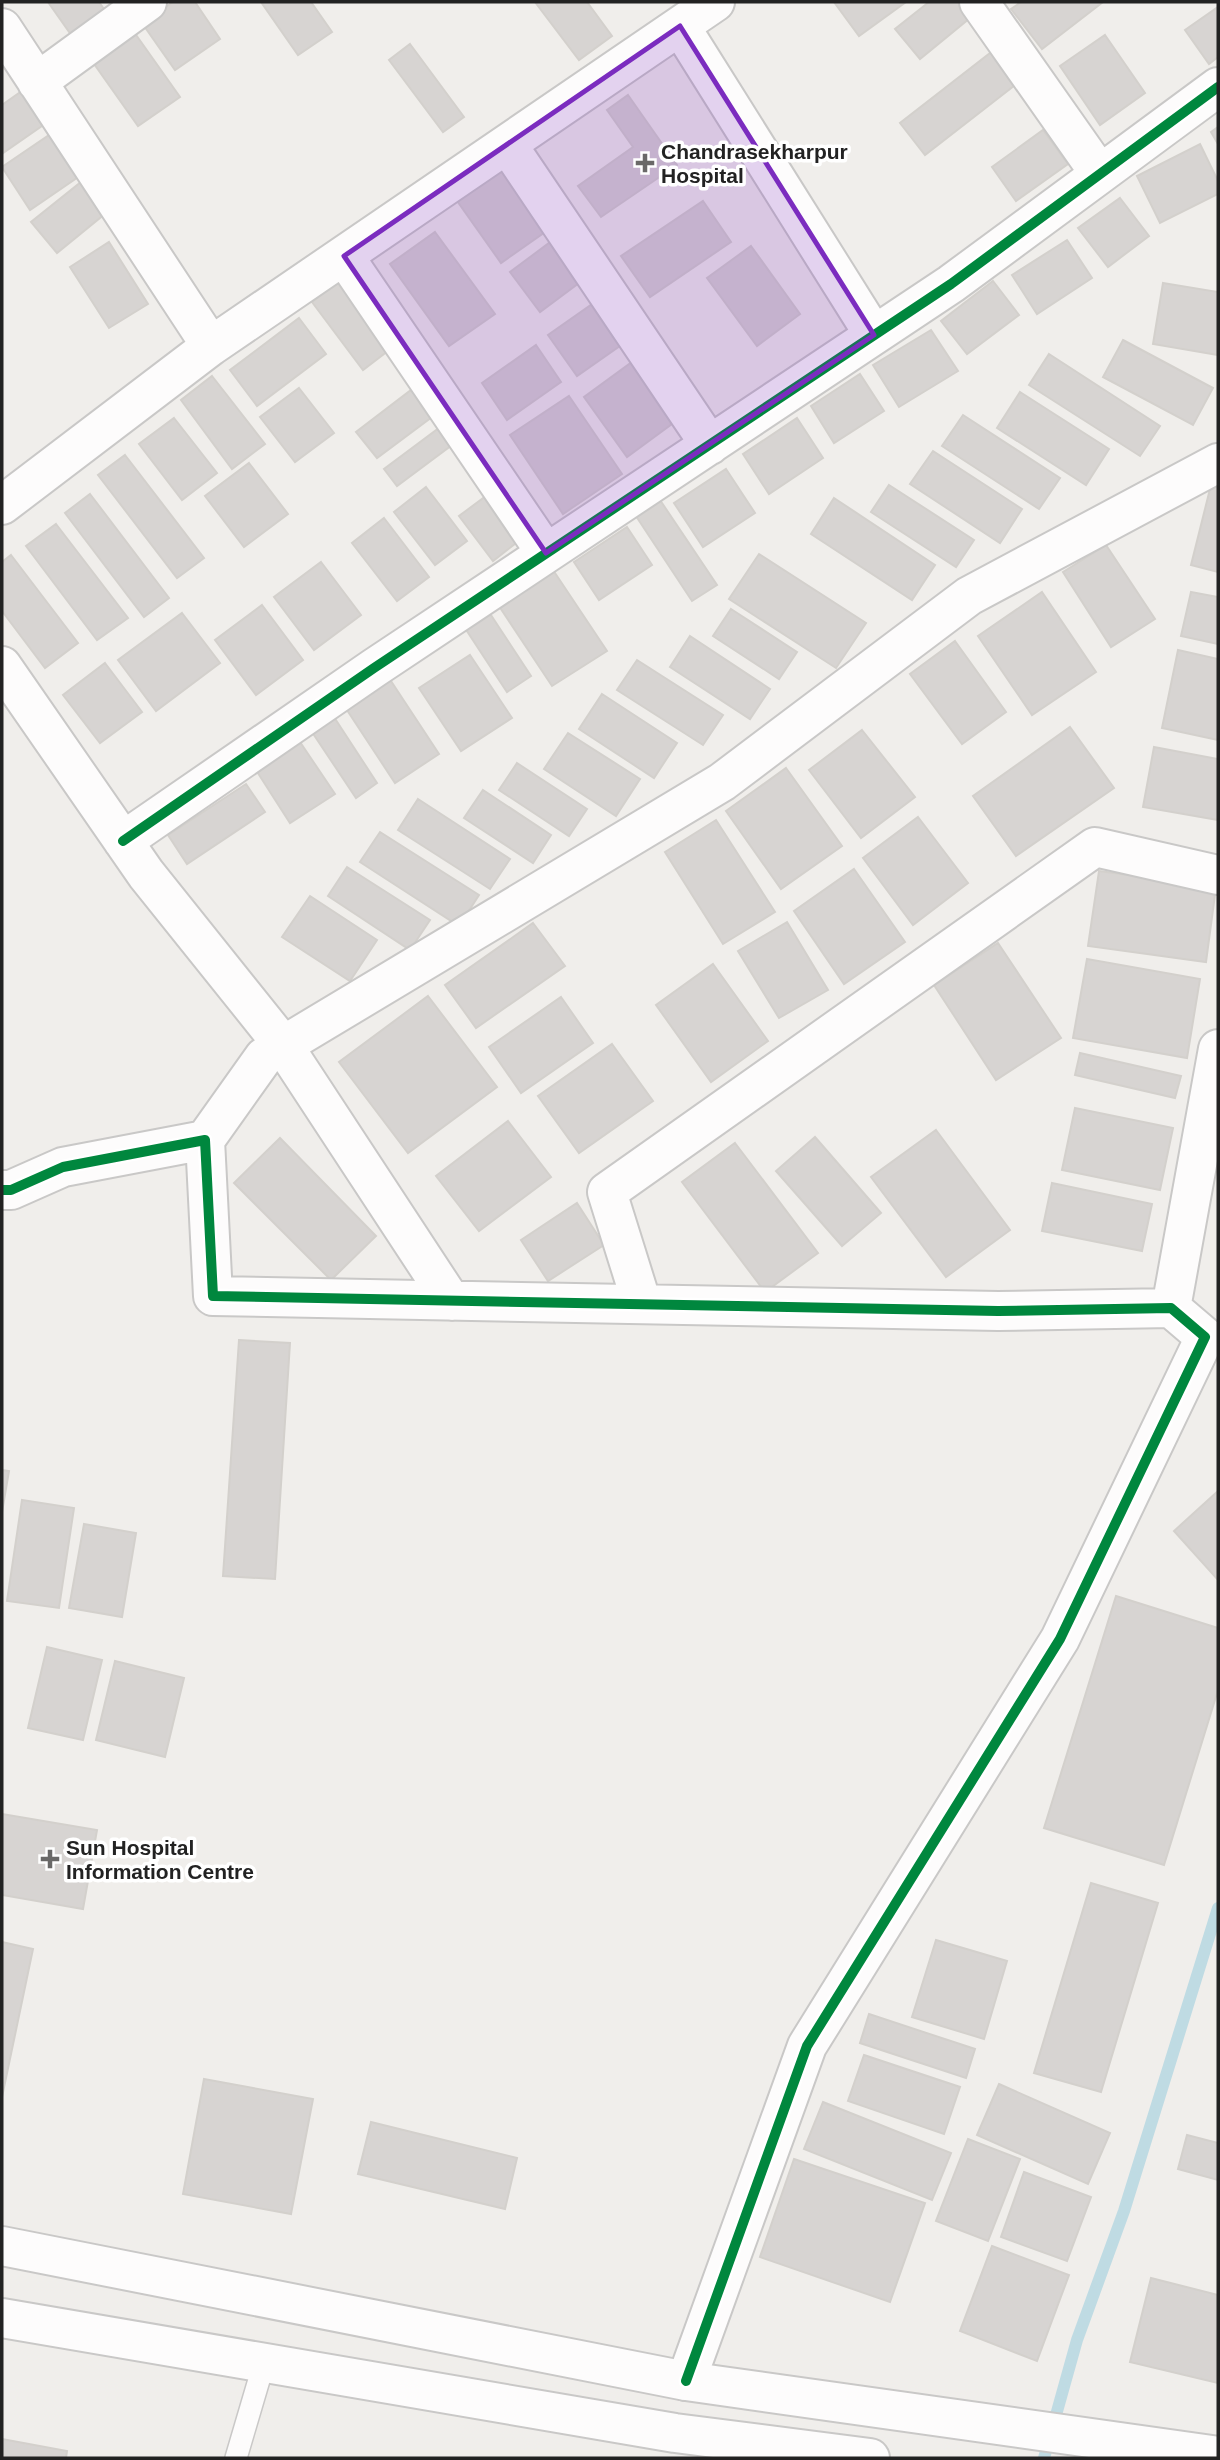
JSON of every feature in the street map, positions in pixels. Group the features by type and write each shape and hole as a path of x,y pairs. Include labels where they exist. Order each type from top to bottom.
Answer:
{"street":[{"path":"37,82 148,2"},
{"path":"2,505 211,346 715,2"},
{"path":"979,2 1100,174"},
{"path":"680,26 874,335"},
{"path":"2,28 211,346"},
{"path":"123,841 546,553 951,284 1218,87"},
{"path":"507,144 710,445"},
{"path":"344,256 546,553"},
{"path":"686,2381 807,2046 1060,1639 1205,1337 1171,1308 998,1311 213,1296 205,1140 264,1057 722,782 969,596 1218,463"},
{"path":"2,666 146,874 283,1045 451,1301"},
{"path":"642,1304 607,1192 1095,847 1218,875"},
{"path":"1171,1308 1218,1049"},
{"path":"2,1190 11,1189 63,1167 205,1140"},
{"path":"2,2246 686,2381 1218,2456"},
{"path":"2,2318 675,2433 823,2455 870,2458"}],"lane":[{"path":"236,2458 264,2363"}],"highlighted area":[{"path":"680,26 874,335 546,553 344,256"}],"building":[{"path":"48,2 99,2 106,12 72,36"},
{"path":"173,2 195,2 220,39 175,70 142,23"},
{"path":"261,2 311,2 332,32 298,55"},
{"path":"535,2 587,2 612,36 579,60"},
{"path":"834,2 906,2 859,36"},
{"path":"929,2 958,2 970,18 920,59 895,29"},
{"path":"1021,2 1103,2 1042,49 1011,9"},
{"path":"1218,7 1218,57 1209,64 1185,30"},
{"path":"134,32 180,97 138,126 92,61"},
{"path":"1105,35 1145,93 1100,125 1060,66"},
{"path":"410,44 464,117 443,132 389,60"},
{"path":"994,50 1019,82 925,155 900,123"},
{"path":"29,86 52,119 3,153 2,105"},
{"path":"628,95 677,165 601,217 578,186 633,147 607,110"},
{"path":"1218,127 1218,144 1211,132"},
{"path":"58,129 87,171 30,210 2,167"},
{"path":"1043,130 1068,164 1016,201 992,167"},
{"path":"1200,144 1218,181 1218,194 1160,223 1137,176"},
{"path":"502,165 548,230 501,263 455,198"},
{"path":"81,182 106,213 57,253 31,222"},
{"path":"1120,198 1149,236 1108,267 1078,228"},
{"path":"703,201 731,242 650,297 621,256"},
{"path":"435,232 495,314 449,346 390,264"},
{"path":"553,240 583,280 540,312 510,272"},
{"path":"1067,240 1092,278 1037,314 1012,275"},
{"path":"109,242 148,304 109,328 70,267"},
{"path":"751,246 800,314 757,346 707,278"},
{"path":"341,280 393,347 363,370 312,302"},
{"path":"993,281 1019,315 967,354 941,321"},
{"path":"1163,283 1218,292 1218,355 1153,344"},
{"path":"598,300 627,341 577,376 548,335"},
{"path":"299,318 326,354 257,406 230,370"},
{"path":"931,330 958,371 899,407 873,365"},
{"path":"1123,340 1213,388 1193,425 1103,377"},
{"path":"536,345 561,382 507,420 482,383"},
{"path":"1049,354 1160,426 1140,456 1029,385"},
{"path":"632,362 676,421 627,457 584,397"},
{"path":"860,374 884,411 834,443 811,406"},
{"path":"212,376 265,444 232,469 181,400"},
{"path":"299,388 334,433 295,462 260,417"},
{"path":"411,390 432,417 377,458 356,432"},
{"path":"1020,392 1109,449 1086,485 997,428"},
{"path":"569,396 622,474 563,514 510,435"},
{"path":"963,415 1060,478 1039,509 942,446"},
{"path":"174,418 217,473 182,500 139,444"},
{"path":"797,418 823,458 769,494 743,454"},
{"path":"439,428 452,445 397,486 384,469"},
{"path":"933,451 1022,509 1000,543 910,484"},
{"path":"125,455 204,558 177,578 98,475"},
{"path":"249,463 288,514 244,547 205,496"},
{"path":"726,469 755,513 703,547 674,503"},
{"path":"889,485 974,540 956,567 871,512"},
{"path":"1211,485 1218,487 1218,572 1191,565"},
{"path":"426,487 467,541 435,565 394,512"},
{"path":"90,494 169,598 144,617 65,513"},
{"path":"486,496 520,540 493,561 459,516"},
{"path":"658,497 717,585 692,601 634,513"},
{"path":"834,498 935,565 912,600 811,534"},
{"path":"384,518 429,577 397,601 352,543"},
{"path":"56,524 128,618 97,640 26,546"},
{"path":"627,527 652,565 599,600 574,562"},
{"path":"1106,545 1155,619 1111,647 1063,572"},
{"path":"759,554 866,623 836,668 729,599"},
{"path":"11,555 78,643 45,668 2,611 2,562"},
{"path":"321,562 361,615 314,650 274,597"},
{"path":"551,567 607,651 552,686 497,603"},
{"path":"1042,592 1096,672 1032,715 978,636"},
{"path":"1191,592 1218,597 1218,644 1181,636"},
{"path":"262,605 303,660 256,695 215,640"},
{"path":"487,609 531,676 507,692 463,625"},
{"path":"731,609 797,652 779,679 713,636"},
{"path":"182,613 220,663 156,711 118,660"},
{"path":"690,636 770,689 750,719 670,667"},
{"path":"955,641 1006,712 962,744 910,674"},
{"path":"1178,650 1218,659 1218,740 1162,728"},
{"path":"470,655 512,718 461,751 419,688"},
{"path":"637,660 723,715 703,745 617,690"},
{"path":"105,663 142,712 100,743 63,695"},
{"path":"389,678 439,754 395,783 345,707"},
{"path":"602,694 677,743 654,778 579,729"},
{"path":"332,714 377,783 356,798 310,729"},
{"path":"1070,727 1114,788 1016,856 973,796"},
{"path":"862,730 915,797 861,838 809,770"},
{"path":"568,733 640,779 616,816 544,769"},
{"path":"298,739 335,794 290,823 254,767"},
{"path":"1154,747 1218,759 1218,820 1143,807"},
{"path":"517,763 587,809 569,836 499,790"},
{"path":"786,768 842,846 781,889 726,811"},
{"path":"246,784 265,812 187,864 168,835"},
{"path":"483,790 551,835 533,863 464,818"},
{"path":"418,799 510,859 490,889 398,830"},
{"path":"918,817 968,883 913,925 863,858"},
{"path":"716,820 775,912 723,944 665,852"},
{"path":"380,832 479,895 459,926 360,862"},
{"path":"347,867 430,920 410,950 328,896"},
{"path":"854,869 905,942 844,984 794,911"},
{"path":"1099,871 1216,887 1206,962 1088,946"},
{"path":"310,896 377,940 350,981 282,937"},
{"path":"787,922 828,990 779,1018 738,951"},
{"path":"533,923 565,966 476,1028 445,985"},
{"path":"998,943 1061,1038 996,1080 934,985"},
{"path":"1087,959 1200,979 1187,1058 1073,1038"},
{"path":"713,964 768,1041 711,1082 656,1005"},
{"path":"428,996 497,1087 408,1153 339,1062"},
{"path":"561,997 593,1043 521,1093 489,1047"},
{"path":"612,1044 653,1101 579,1153 538,1096"},
{"path":"1080,1053 1181,1076 1175,1098 1075,1075"},
{"path":"1075,1108 1173,1128 1160,1190 1062,1170"},
{"path":"508,1121 551,1177 479,1231 436,1176"},
{"path":"936,1130 1010,1230 946,1277 871,1177"},
{"path":"815,1137 881,1213 842,1246 776,1171"},
{"path":"280,1138 376,1236 331,1280 234,1183"},
{"path":"735,1143 818,1253 765,1292 682,1182"},
{"path":"1052,1183 1152,1204 1142,1251 1042,1231"},
{"path":"577,1203 604,1245 548,1281 521,1240"},
{"path":"239,1340 290,1343 275,1579 223,1576"},
{"path":"2,1470 9,1471 2,1512"},
{"path":"1218,1491 1218,1580 1174,1531"},
{"path":"22,1500 74,1508 59,1608 7,1601"},
{"path":"84,1524 136,1533 122,1617 69,1608"},
{"path":"1116,1596 1218,1628 1218,1690 1164,1865 1044,1828"},
{"path":"47,1647 102,1660 83,1740 28,1728"},
{"path":"115,1661 184,1678 165,1757 96,1740"},
{"path":"2,1814 97,1830 83,1909 2,1895"},
{"path":"1091,1883 1158,1903 1101,2092 1034,2073"},
{"path":"936,1940 1007,1961 984,2039 912,2017"},
{"path":"2,1942 33,1949 2,2097"},
{"path":"869,2014 975,2049 966,2078 860,2043"},
{"path":"864,2055 960,2087 944,2134 848,2101"},
{"path":"204,2079 313,2099 291,2214 183,2194"},
{"path":"999,2084 1110,2133 1088,2184 977,2135"},
{"path":"823,2102 951,2153 932,2200 804,2149"},
{"path":"371,2122 517,2158 505,2209 358,2174"},
{"path":"1187,2135 1218,2143 1218,2180 1178,2169"},
{"path":"968,2139 1020,2159 988,2241 936,2221"},
{"path":"794,2159 925,2203 890,2302 760,2257"},
{"path":"1024,2172 1091,2197 1067,2261 1001,2237"},
{"path":"992,2246 1069,2275 1037,2361 960,2331"},
{"path":"1151,2278 1218,2295 1218,2383 1130,2362"},
{"path":"2,2439 67,2451 66,2458 2,2458"}],"waterway":[{"path":"1044,2458 1077,2340 1124,2211 1218,1908"}],"cycle path":[{"path":"123,841 374,668 951,284 1218,87"},
{"path":"2,1190 11,1190 63,1167 205,1140 213,1296 998,1311 1171,1308 1205,1337 1060,1639 807,2046 686,2381"}],"place":[{"name":"Chandrasekharpur Hospital","path":"645,163"},
{"name":"Sun Hospital Information Centre","path":"50,1859"}]}
